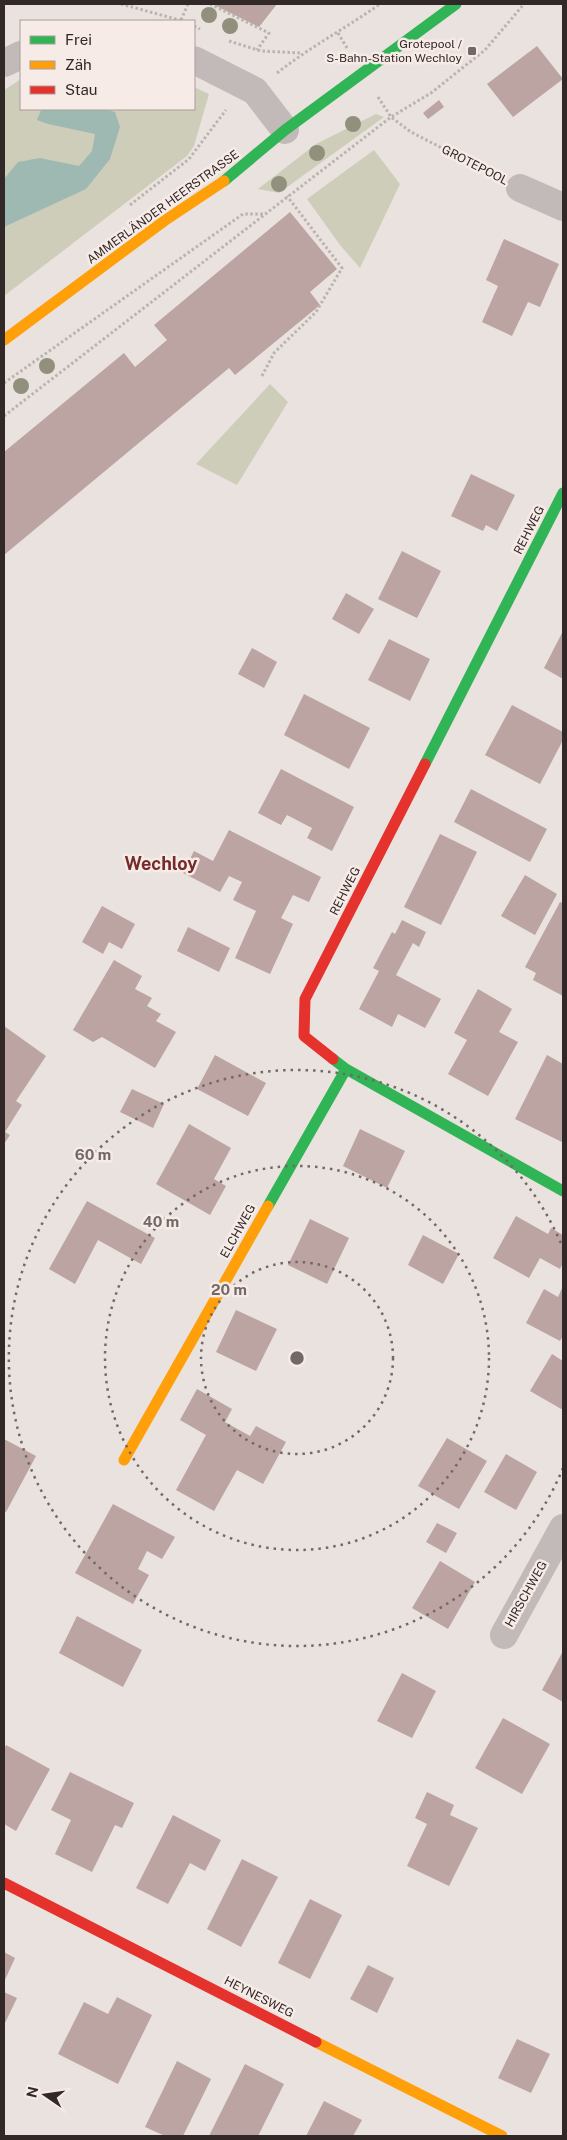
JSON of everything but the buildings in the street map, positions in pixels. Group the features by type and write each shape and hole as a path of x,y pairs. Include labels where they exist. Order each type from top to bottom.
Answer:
{"street":[{"name":"AMMERLÄNDER HEERSTRASSE","path":"4,340 164,222 233,175 285,130 456,4"},
{"path":"4,64 20,55"},
{"path":"195,61 255,91 285,130"},
{"name":"GROTEPOOL","path":"520,188 563,207"},
{"name":"REHWEG","path":"563,493 305,999 304,1036 346,1069 563,1191"},
{"name":"ELCHWEG","path":"124,1460 346,1069"},
{"name":"HIRSCHWEG","path":"504,1635 563,1528"},
{"name":"HEYNESWEG","path":"4,1883 502,2136"}],"path":[{"path":"121,4 178,20"},
{"path":"182,20 188,4"},
{"path":"210,4 269,33 257,50"},
{"path":"4,416 391,117 431,93 485,50 524,4"},
{"path":"195,26 209,33"},
{"path":"224,39 257,50 302,54"},
{"name":"GROTEPOOL","path":"391,117 411,132 520,188"},
{"path":"262,376 274,354 316,312 342,268 287,196"},
{"path":"4,383 243,214 264,214"}],"green space":[{"path":"20,80 20,110 195,110 195,87 209,94 194,146 187,156 4,296 4,90"},
{"path":"376,114 384,117 279,193 258,189 316,144"},
{"path":"374,150 400,184 360,268 340,245 307,199"},
{"path":"270,384 288,402 237,485 196,464"}],"water":[{"path":"41,110 108,110 115,112 120,127 110,159 86,189 4,227 4,179 18,162 40,158 79,166 92,151 95,134 37,120"}],"traffic: fast":[{"path":"224,181 285,130 456,4"},
{"path":"425,764 563,493"},
{"path":"333,1059 346,1069 563,1191"},
{"path":"268,1206 346,1069"}],"traffic: slow":[{"path":"4,340 164,221 224,181"},
{"path":"124,1460 268,1206"},
{"path":"316,2042 502,2136"}],"traffic: jam":[{"path":"333,1059 304,1036 305,999 425,764"},
{"path":"4,1883 316,2042"}],"place":[{"name":"Grotepool / S-Bahn-Station Wechloy","path":"472,51"}],"district":[{"name":"Wechloy","path":"161,864"}]}
